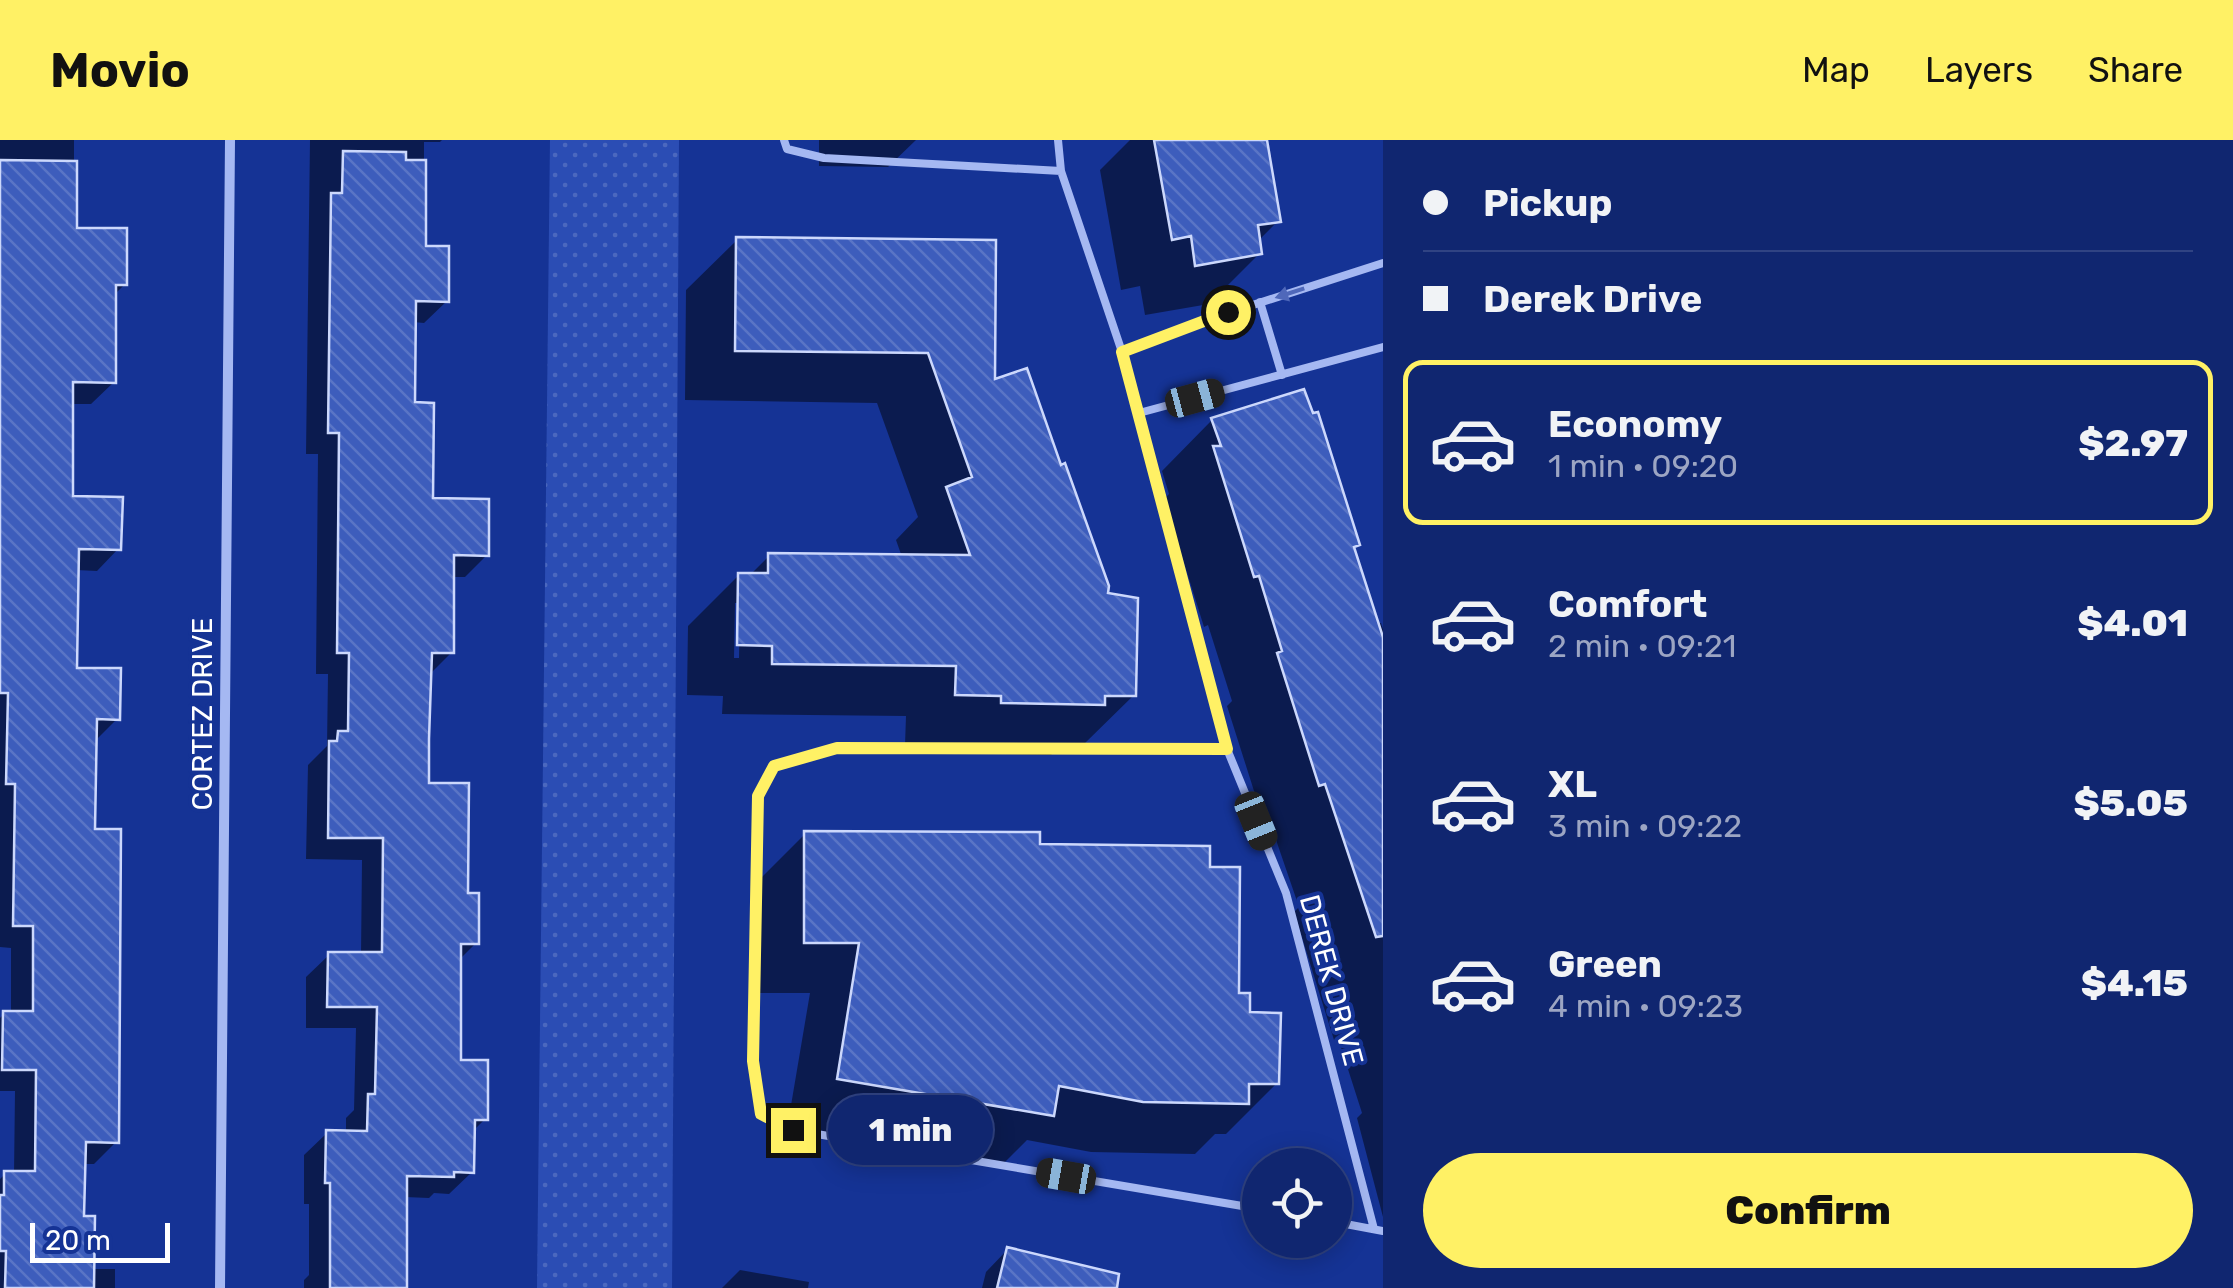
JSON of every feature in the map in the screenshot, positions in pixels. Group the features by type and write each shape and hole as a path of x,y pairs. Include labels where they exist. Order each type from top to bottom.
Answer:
{"street":[{"name":"CORTEZ DRIVE","path":"220,1288 230,140"}],"lane":[{"path":"784,140 787,149 824,158 1061,171"},
{"name":"DEREK DRIVE","path":"1058,140 1061,171 1122,352 1227,749 1286,893 1379,1230 1352,1225"},
{"path":"1122,352 1197,322 1383,262"},
{"path":"1260,302 1282,374"},
{"path":"1139,414 1383,347"},
{"path":"1227,749 837,748 774,766 758,796 753,1061 761,1114 793,1130 1242,1207"}],"shaded area":[{"path":"550,140 679,140 672,1288 537,1288"}],"building":[{"path":"1154,140 1267,140 1281,222 1258,225 1262,254 1195,266 1191,236 1172,240"},
{"path":"343,151 406,152 406,160 426,160 426,246 449,246 449,302 416,301 415,402 434,403 433,498 489,499 489,556 454,555 454,653 432,653 429,739 429,783 469,783 468,893 479,893 479,944 461,944 461,1060 488,1060 488,1120 475,1120 474,1173 454,1172 454,1177 407,1176 407,1288 330,1288 326,1130 367,1131 368,1094 375,1094 377,1007 327,1007 328,952 382,952 383,838 328,838 329,741 337,741 338,731 348,731 349,653 337,653 339,433 328,433 331,193 342,193"},
{"path":"0,160 77,161 77,228 127,228 127,285 116,285 116,383 73,382 73,496 123,497 121,550 79,549 77,668 121,668 120,720 97,719 95,829 121,829 119,1143 86,1142 84,1216 95,1216 94,1288 5,1288 6,1251 0,1251 4,1171 35,1171 36,1070 2,1070 3,1011 33,1011 33,926 13,926 15,784 6,784 8,693 0,693"},
{"path":"736,237 996,240 995,379 1027,368 1061,465 1065,463 1109,586 1108,593 1138,598 1136,696 1105,696 1105,705 1001,703 1001,696 955,695 956,666 772,664 772,646 737,645 738,573 768,573 768,553 970,555 946,487 972,477 928,353 735,351"},
{"path":"1304,389 1313,413 1318,412 1360,545 1354,547 1383,637 1383,936 1376,937 1325,784 1319,786 1277,653 1282,651 1259,576 1254,577 1213,446 1221,446 1211,418"},
{"path":"804,831 1040,832 1040,844 1210,846 1210,867 1240,867 1239,993 1250,993 1250,1012 1281,1013 1279,1084 1249,1084 1249,1104 1143,1102 1059,1086 1054,1116 837,1079 859,943 804,943"},
{"path":"1007,1247 1119,1274 1117,1288 997,1288"}],"route":[{"path":"793,1130 761,1114 753,1061 758,796 774,766 837,748 1227,749 1122,352 1228,312"}]}
